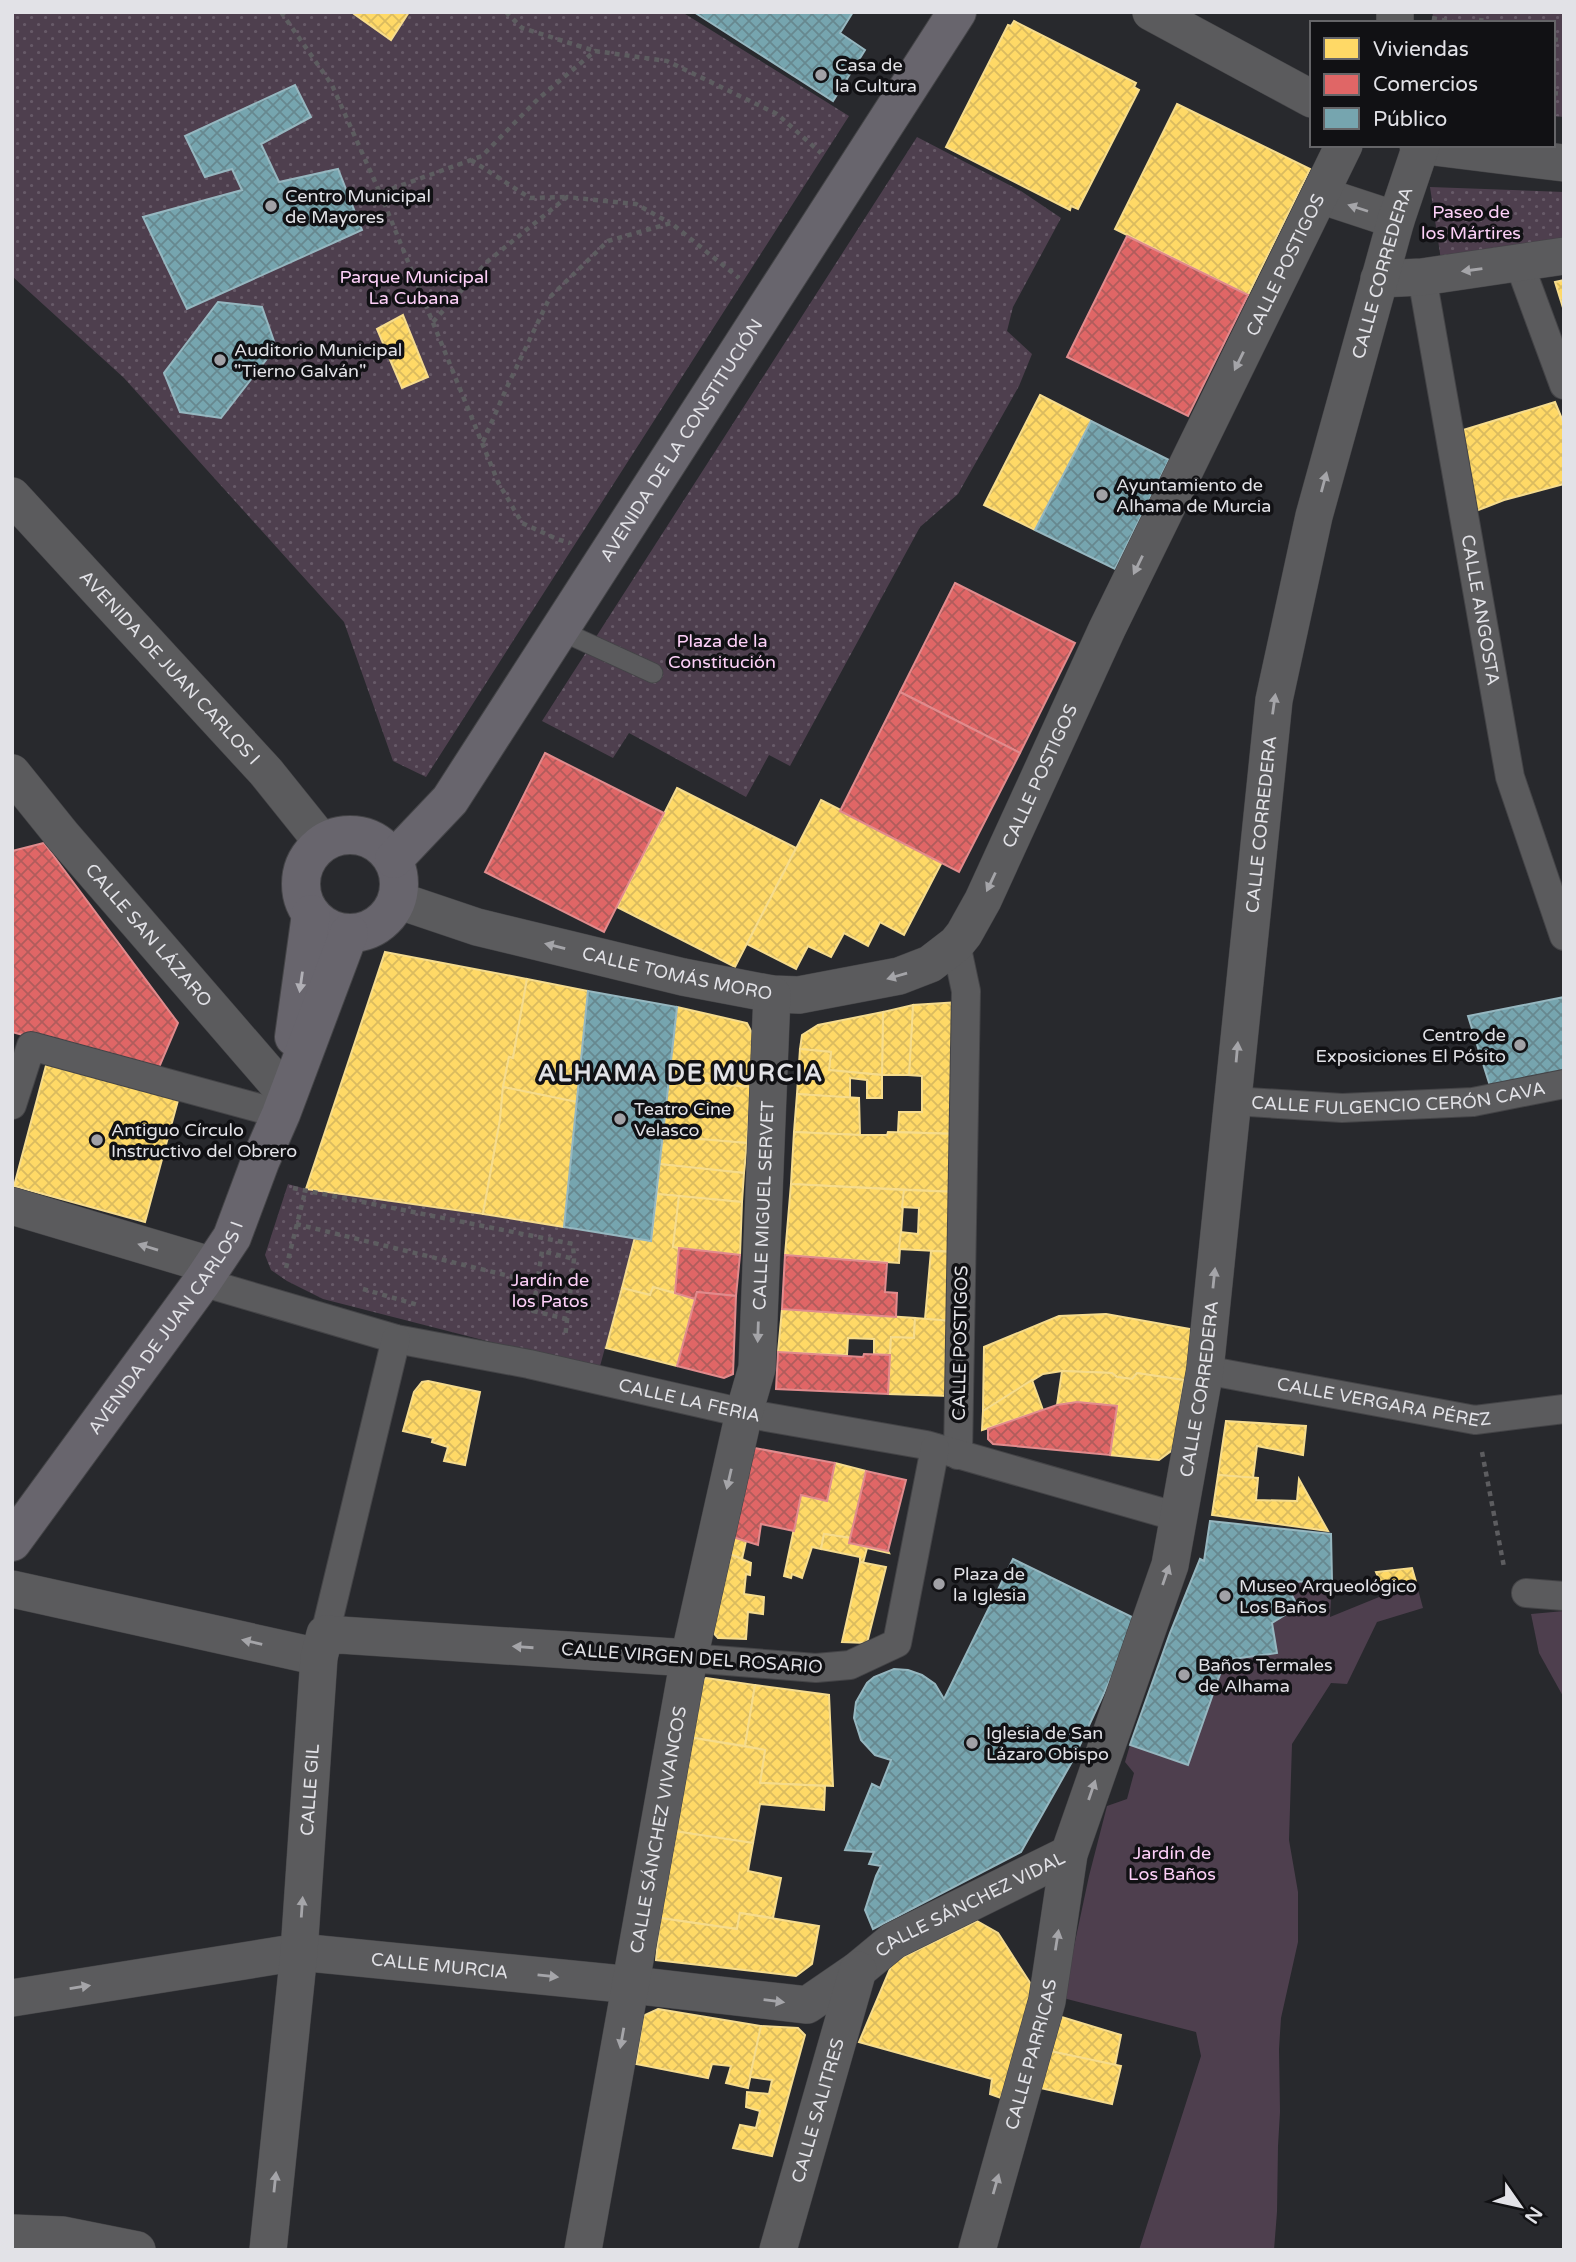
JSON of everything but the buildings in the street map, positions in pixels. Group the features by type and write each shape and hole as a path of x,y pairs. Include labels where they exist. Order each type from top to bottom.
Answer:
{"main road":[{"name":"AVENIDA DE LA CONSTITUCIÓN","path":"394,859 450,800 957,12"},
{"path":"354,834 377,842 394,859 399,872 397,900 383,920 373,928 349,933 335,931 311,914 304,900 301,884 304,868 311,854 323,843 338,836 354,834"},
{"name":"AVENIDA DE JUAN CARLOS I","path":"284,1104 311,914"},
{"name":"AVENIDA DE JUAN CARLOS I","path":"12,1542 208,1274 232,1237 349,933"}],"street":[{"path":"1151,12 1310,98"},
{"name":"CALLE POSTIGOS","path":"947,1451 966,991 956,944 983,900 1107,629 1343,147"},
{"name":"CALLE CORREDERA","path":"1178,1517 1205,1370 1274,700 1314,516 1379,279 1419,147"},
{"path":"1428,147 1564,163"},
{"path":"1320,195 1396,220"},
{"path":"1379,279 1422,277 1564,256"},
{"path":"1519,263 1564,385"},
{"name":"CALLE ANGOSTA","path":"1422,277 1510,777 1564,936"},
{"name":"AVENIDA DE JUAN CARLOS I","path":"12,496 267,772 323,843"},
{"name":"CALLE SAN LÁZARO","path":"12,772 284,1104"},
{"name":"CALLE TOMÁS MORO","path":"397,900 477,928 683,977 772,994 799,996 899,976 930,964 956,944"},
{"name":"CALLE MIGUEL SERVET","path":"744,1413 757,1368 772,994"},
{"path":"12,1105 31,1046 284,1104"},
{"name":"CALLE FULGENCIO CERÓN CAVA","path":"1233,1101 1342,1108 1473,1102 1564,1084"},
{"path":"12,1206 208,1274"},
{"name":"CALLE LA FERIA","path":"208,1274 396,1339 561,1371 744,1413 947,1451 1178,1517"},
{"name":"CALLE GIL","path":"268,2250 299,1952 322,1646 396,1339"},
{"name":"CALLE VERGARA PÉREZ","path":"1205,1370 1475,1420 1564,1409"},
{"name":"CALLE SÁNCHEZ VIVANCOS","path":"583,2250 689,1658 744,1413"},
{"name":"CALLE VIRGEN DEL ROSARIO","path":"12,1589 322,1646 689,1658 816,1668 850,1665 897,1643 947,1451"},
{"name":"CALLE SÁNCHEZ VIDAL","path":"858,1970 893,1941 1069,1854 1170,1565 1178,1517"},
{"path":"1526,1593 1564,1595"},
{"name":"CALLE PARRICAS","path":"977,2250 1047,2001 1069,1854"},
{"name":"CALLE MURCIA","path":"12,1997 299,1952 632,1984 807,2005 858,1970"},
{"name":"CALLE SALITRES","path":"778,2250 858,1970"},
{"path":"12,2232 62,2235 137,2250"}],"lane":[{"path":"559,629 653,673"}],"path":[{"path":"281,12 332,85 380,193 498,482 522,523 557,539 609,553"},
{"path":"506,12 522,28 596,51 667,61 777,114 850,179"},
{"path":"380,193 482,156 538,99 596,51"},
{"path":"471,160 530,198 566,197 636,204 671,223 731,272 772,299"},
{"path":"433,322 488,261 566,197"},
{"path":"482,443 550,297 608,241 671,223"},
{"path":"255,1177 305,1192 573,1244 574,1259 561,1371"},
{"path":"298,1272 286,1268 305,1192"},
{"path":"296,1224 538,1283"},
{"path":"567,1319 533,1311 542,1251 574,1259"},
{"path":"360,1289 423,1306"},
{"path":"1475,1420 1504,1569 1526,1593"}],"green space":[{"name":"Parque Municipal La Cubana","path":"12,12 682,12 849,116 426,777 393,761 344,622 124,378 12,276"},
{"path":"1433,12 1564,12 1564,117 1555,116 1555,21 1432,21"},
{"name":"Plaza de la Constitución","path":"917,137 1021,191 1061,218 1013,307 1007,331 1032,354 1019,386 958,494 920,527 790,766 769,755 746,797 629,733 613,758 542,721"},
{"name":"Paseo de los Mártires","path":"1430,187 1564,192 1564,245 1441,260"},
{"name":"Jardín de los Patos","path":"288,1184 306,1189 635,1237 599,1370 323,1299 287,1281 271,1270 265,1255"},
{"name":"Jardín de Los Baños","path":"1332,1581 1330,1617 1416,1582 1423,1608 1377,1622 1347,1684 1331,1683 1292,1744 1289,1840 1298,1892 1298,1942 1281,2018 1274,2250 1139,2250 1201,2056 1196,2032 1063,1998 1107,1806 1127,1799 1134,1773 1125,1762 1130,1745 1188,1765 1225,1660 1276,1653 1272,1623 1298,1607 1285,1582"},
{"path":"1564,1611 1564,1698 1539,1653 1531,1614"}],"place":[{"name":"Casa de la Cultura","path":"821,75"},
{"name":"Centro Municipal de Mayores","path":"271,206"},
{"name":"Auditorio Municipal \"Tierno Galván\"","path":"220,360"},
{"name":"Ayuntamiento de Alhama de Murcia","path":"1102,495"},
{"name":"Centro de Exposiciones El Pósito","path":"1520,1045"},
{"name":"Teatro Cine Velasco","path":"620,1119"},
{"name":"Antiguo Círculo Instructivo del Obrero","path":"97,1140"},
{"name":"Plaza de la Iglesia","path":"939,1584"},
{"name":"Museo Arqueológico Los Baños","path":"1225,1596"},
{"name":"Baños Termales de Alhama","path":"1184,1675"},
{"name":"Iglesia de San Lázaro Obispo","path":"972,1743"}],"district":[{"name":"ALHAMA DE MURCIA","path":"681,1073"}]}
